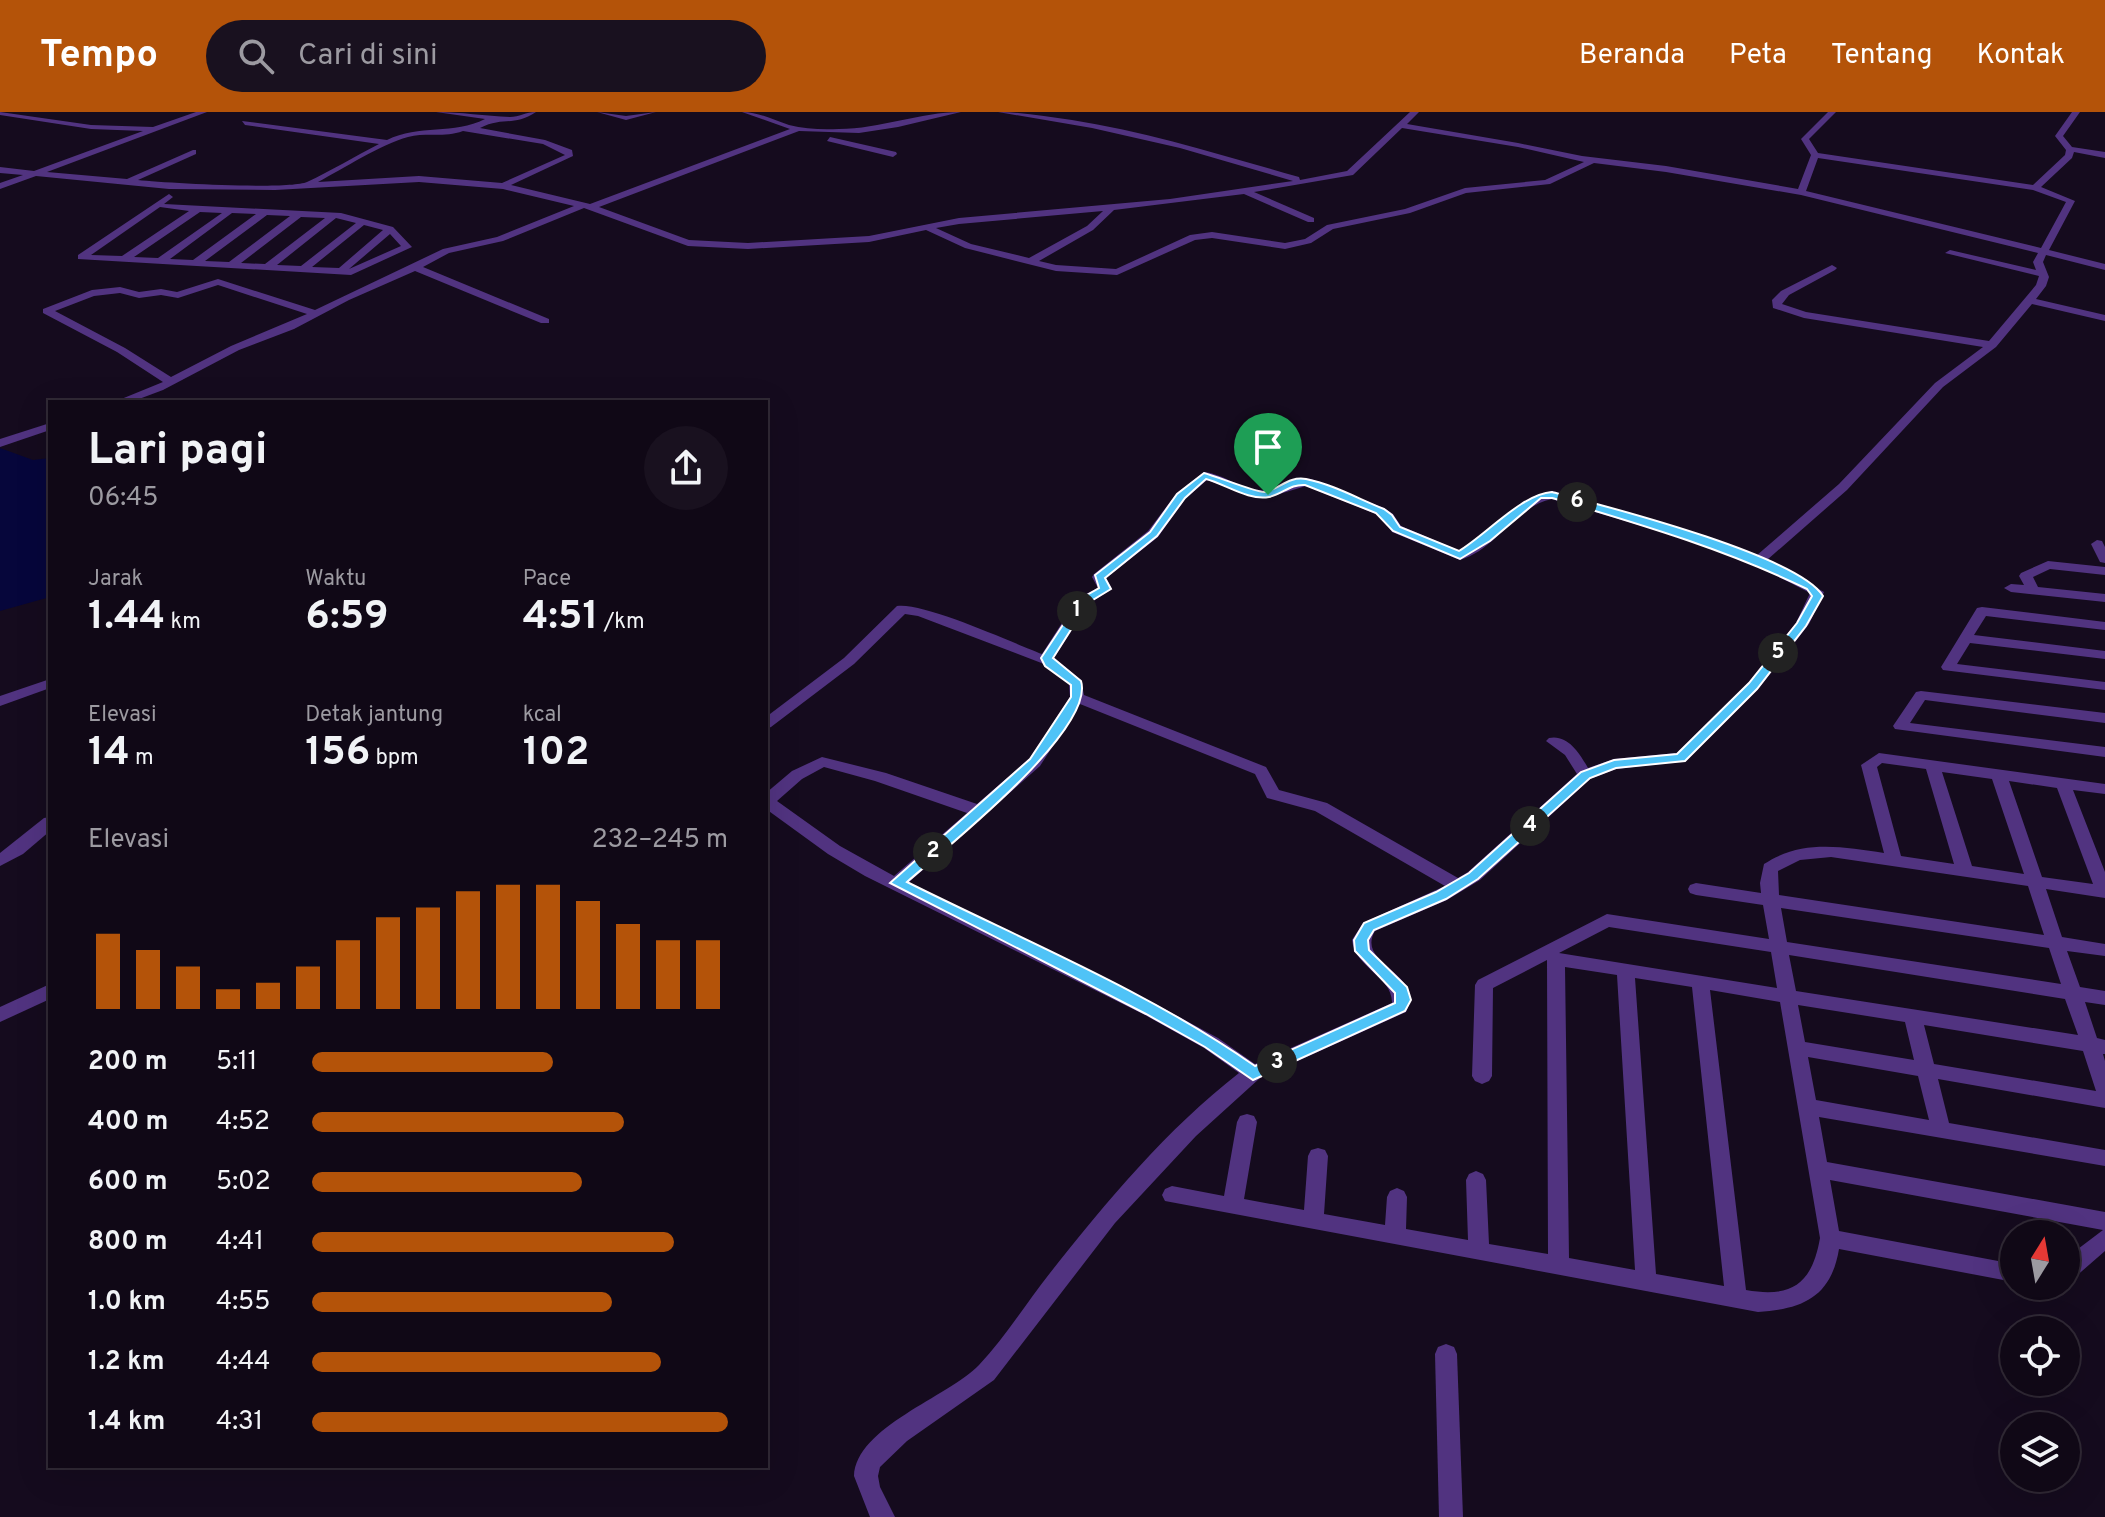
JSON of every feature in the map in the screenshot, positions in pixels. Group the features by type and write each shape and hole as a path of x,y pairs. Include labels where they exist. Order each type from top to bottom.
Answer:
{"street":[{"path":"0,186 203,112"},
{"path":"440,112 516,120 532,112"},
{"path":"550,112 572,112"},
{"path":"601,112 626,118 652,112"},
{"path":"746,112 796,130 893,154"},
{"path":"125,400 171,382 235,348 290,327 452,249 500,239 796,130 864,132 957,112"},
{"path":"1002,112 1102,128 1182,146 1301,181"},
{"path":"0,170 189,187 303,186 419,179 503,186 588,206 688,243 716,246 860,240 977,219 1110,209 1350,173 1415,112"},
{"path":"1758,561 1843,487 1939,385 1992,345 2041,286 2043,274 2038,262 2041,252 2065,216 2071,201 2035,188 1815,155 1805,139 1832,112"},
{"path":"2076,112 2059,136 2070,149 2105,155"},
{"path":"0,113 83,126 155,129"},
{"path":"472,129 494,117"},
{"path":"245,123 389,143"},
{"path":"1403,126 1593,161 1666,169 1801,192 2105,267"},
{"path":"303,186 389,143 417,133 446,134 462,128 472,129 545,142 569,152 569,156 557,163 503,186"},
{"path":"2035,188 2069,156 2070,149"},
{"path":"126,183 193,152"},
{"path":"1801,192 1815,155"},
{"path":"926,227 968,246 1062,269 1117,272 1200,235 1285,246 1308,241 1330,227 1346,222 1407,211 1465,191 1547,182 1593,161"},
{"path":"86,257 164,207 189,187"},
{"path":"86,257 189,187"},
{"path":"1245,191 1311,220"},
{"path":"86,257 351,272 407,247 390,229 333,216 164,207"},
{"path":"125,259 198,209"},
{"path":"1033,260 1090,228 1110,209"},
{"path":"161,261 231,210"},
{"path":"196,263 265,212"},
{"path":"232,265 299,214"},
{"path":"268,267 333,216"},
{"path":"304,269 362,222"},
{"path":"341,271 390,229"},
{"path":"1950,253 2043,274"},
{"path":"415,267 545,321"},
{"path":"1832,268 1785,293 1776,302 1777,306 1804,315 1992,345"},
{"path":"171,382 121,350 47,311 92,293 120,290 139,295 161,292 175,295 218,282 314,313"},
{"path":"2028,300 2105,318"},
{"path":"0,443 48,427"},
{"path":"883,1517 867,1481 867,1466 876,1451 986,1373 1086,1242 1132,1189 1213,1107 1253,1073 1400,1007 1403,1000 1401,991 1362,951 1365,932 1378,922 1458,886 1487,865 1585,775 1614,764 1681,758 1753,686 1802,624 1818,596 1812,586 1707,541 1552,495 1538,496 1467,554 1453,555 1396,529 1389,517 1380,511 1307,482 1294,481 1268,495 1254,494 1230,482 1204,476 1181,496 1153,534 1099,577 1105,589 1083,601 1048,661"},
{"path":"2097,544 2105,559"},
{"path":"2033,590 2026,576 2048,565 2105,571"},
{"path":"2011,588 2105,598"},
{"path":"768,722 849,661 902,609 922,613 1048,661 1074,680 1079,689 1077,697 1035,762 897,883"},
{"path":"2105,626 1982,611 1948,667 2105,686"},
{"path":"1965,638 2105,655"},
{"path":"0,701 48,684"},
{"path":"2105,718 1921,695 1900,726 2105,752"},
{"path":"1077,697 1261,771 1273,794 1321,807 1458,886"},
{"path":"1554,741 1571,752 1585,775"},
{"path":"1894,861 1869,765 1879,758 2105,789"},
{"path":"768,799 797,775 822,762 880,777 979,811"},
{"path":"1933,766 1965,871"},
{"path":"1999,775 2071,993 2097,1046 2105,1089"},
{"path":"1172,1195 1736,1298 1785,1302 1811,1290 1827,1266 1830,1238 1771,899 1770,868 1784,857 1806,851 1831,851 2104,892 2063,783"},
{"path":"768,802 834,850 1151,1010 1211,1043 1253,1073"},
{"path":"0,860 48,824"},
{"path":"1696,889 2105,950"},
{"path":"1482,1076 1484,985 1607,920 2105,998"},
{"path":"1559,1266 1556,959 2097,1046"},
{"path":"1626,970 1646,1281"},
{"path":"1700,981 1736,1298"},
{"path":"0,1015 48,992"},
{"path":"1788,995 2097,1046"},
{"path":"1913,1016 1941,1130"},
{"path":"1797,1048 2105,1100"},
{"path":"1808,1107 2105,1158"},
{"path":"1233,1206 1247,1122"},
{"path":"1313,1221 1318,1156"},
{"path":"1818,1169 2105,1221"},
{"path":"1476,1180 1479,1251"},
{"path":"1395,1236 1397,1197"},
{"path":"1830,1238 2000,1270"},
{"path":"2080,1259 2105,1238"},
{"path":"1446,1354 1451,1517"}],"shaded area":[{"path":"0,448 33,460 48,458 48,598 0,611"}],"route":[{"path":"1204,476 1230,482 1254,494 1268,495 1294,481 1307,482 1380,511 1389,517 1396,529 1460,556 1467,554 1538,496 1552,495 1707,541 1812,586 1818,596 1802,624 1753,686 1681,758 1614,764 1585,775 1474,876 1441,896 1369,927 1361,940 1362,951 1401,991 1403,1000 1400,1007 1253,1073 1211,1043 1151,1010 897,883 1035,762 1066,716 1079,689 1074,680 1049,663 1047,658 1069,628 1083,601 1104,591 1105,585 1099,577 1140,547 1165,521 1181,496 1204,476"}]}
